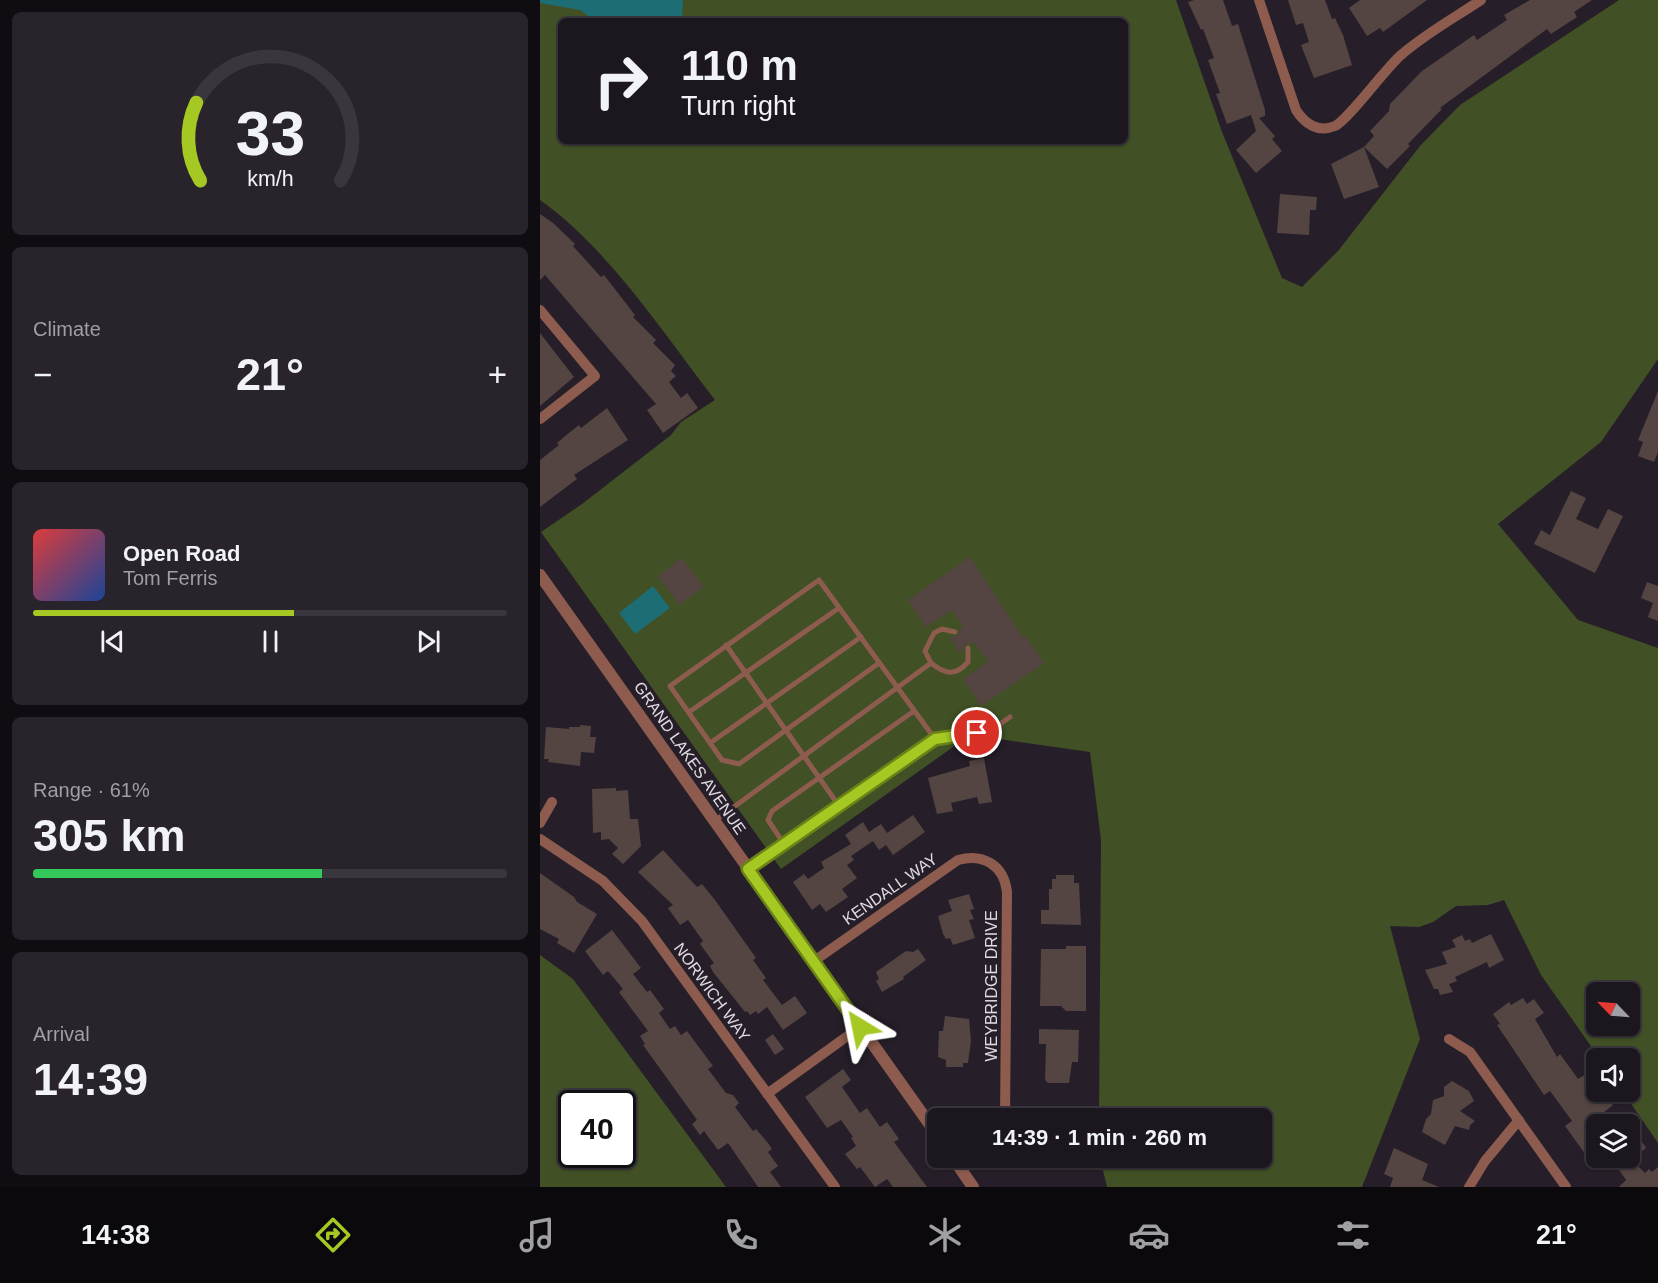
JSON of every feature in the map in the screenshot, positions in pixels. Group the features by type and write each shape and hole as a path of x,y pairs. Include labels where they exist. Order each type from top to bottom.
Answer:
{"street":[{"path":"1259,0 1296,110 1308,124 1316,128 1335,126 1343,121 1380,75 1401,56 1481,0"},
{"path":"540,310 596,376 540,419"},
{"name":"GRAND LAKES AVENUE","path":"540,575 927,1121"},
{"path":"540,823 552,802"},
{"name":"NORWICH WAY","path":"540,839 581,864 624,900 642,921 835,1187"},
{"name":"KENDALL WAY","path":"813,961 952,863 968,857 988,861"},
{"name":"WEYBRIDGE DRIVE","path":"988,861 1003,875 1007,892 1005,1108"},
{"path":"767,1094 860,1027"},
{"path":"1449,1039 1470,1052 1566,1187"},
{"path":"1469,1187 1485,1161 1519,1120"},
{"path":"963,1168 974,1187"}],"lane":[{"path":"879,663 739,764 722,760 670,686 819,580 935,739"},
{"path":"689,712 839,608"},
{"path":"955,632 942,629 934,633 925,651 931,663 942,672 953,674 961,670 968,662 968,648"},
{"path":"710,744 861,637"},
{"path":"726,645 838,806"},
{"path":"714,821 931,663"},
{"path":"784,844 768,819 772,811 914,711"},
{"path":"748,869 935,739 989,732 1010,717"}],"green space":[{"path":"540,0 1176,0 1222,132 1282,278 1302,287 1338,251 1420,146 1460,105 1619,0 1658,0 1658,359 1601,442 1498,524 1578,620 1658,648 1658,1143 1630,1102 1640,1102 1640,1048 1592,1048 1541,975 1504,900 1488,905 1456,906 1433,922 1419,927 1390,926 1420,1039 1362,1187 1107,1187 1102,1168 1272,1168 1272,1108 1099,1108 1101,840 1090,752 970,735 781,869 541,532 582,504 671,435 681,422 715,400 634,293 589,242 540,200"},
{"path":"540,955 573,979 726,1187 540,1187"}],"water":[{"path":"540,0 683,0 682,18 591,18 580,10 540,3"},
{"path":"653,586 670,608 635,634 619,613"}],"building":[{"path":"1223,0 1232,26 1238,24 1265,110 1265,116 1259,118 1275,136 1272,139 1282,151 1256,173 1236,150 1256,131 1251,115 1227,124 1216,94 1220,93 1208,60 1214,58 1203,29 1201,30 1188,2"},
{"path":"1288,0 1325,0 1332,19 1335,18 1343,35 1352,65 1314,78 1301,45 1309,42 1303,23 1296,25"},
{"path":"1360,0 1427,0 1383,32 1380,28 1367,36 1349,8"},
{"path":"1530,0 1592,0 1574,12 1577,17 1551,34 1547,29 1440,108 1442,109 1408,144 1410,146 1387,169 1364,147 1374,136 1370,131 1389,111 1390,104 1422,71 1474,35 1477,40 1507,20 1504,15"},
{"path":"1364,147 1379,187 1344,199 1331,164"},
{"path":"1280,194 1317,197 1316,210 1310,210 1309,235 1277,233"},
{"path":"540,214 575,244 573,246 601,277 604,275 635,315 633,317 656,340 653,343 675,365 671,371 676,376 669,382 681,398 687,393 698,408 663,433 647,410 656,404 545,275 540,280"},
{"path":"540,333 574,377 540,406"},
{"path":"1658,391 1658,452 1654,462 1638,456 1643,442 1638,440"},
{"path":"607,408 628,440 574,475 577,479 540,507 540,460 579,425 581,428"},
{"path":"1571,491 1586,498 1576,519 1598,529 1608,509 1623,516 1595,573 1534,544 1541,530 1550,535"},
{"path":"970,557 1023,638 1025,636 1044,663 981,706 963,679 988,662 975,643 965,644 960,653 949,637 958,636 959,630 963,627 952,610 926,627 908,600"},
{"path":"682,558 704,587 679,605 658,576"},
{"path":"1647,582 1658,586 1658,621 1648,617 1653,603 1641,598"},
{"path":"580,725 591,726 590,737 596,737 594,753 581,752 580,766 548,762 549,759 544,759 546,727 569,729 569,727 580,727"},
{"path":"984,758 992,802 979,804 977,797 951,803 953,811 937,814 928,778 970,766 969,761"},
{"path":"616,788 616,791 628,790 630,819 638,819 641,846 623,864 612,854 618,848 609,839 601,840 601,832 593,833 592,789"},
{"path":"913,815 925,832 893,855 886,845 879,850 873,841 851,856 854,860 847,865 857,878 842,889 848,897 826,912 820,904 812,910 793,882 804,874 808,879 824,868 821,862 851,844 845,835 863,822 869,832 881,824 887,833"},
{"path":"663,850 697,887 702,884 715,900 756,958 753,960 766,978 763,980 782,1005 795,996 807,1013 783,1030 767,1007 758,1014 756,1011 750,1015 747,1011 745,1012 713,972 710,966 714,963 700,944 703,941 688,920 680,925 668,908 673,905 638,872"},
{"path":"540,873 574,897 577,902 597,914 574,953 557,943 559,939 540,929"},
{"path":"1056,875 1074,875 1074,883 1079,883 1081,925 1041,924 1041,910 1049,910 1049,889 1052,889 1052,879 1056,879"},
{"path":"969,894 974,909 970,910 974,919 969,920 975,938 953,945 950,938 946,939 943,934 938,916 952,911 948,900"},
{"path":"612,930 641,968 633,974 647,992 650,990 664,1009 659,1013 670,1029 675,1026 681,1035 687,1031 713,1066 708,1069 726,1093 733,1095 739,1103 735,1107 753,1131 756,1129 772,1149 768,1152 778,1166 770,1172 781,1187 758,1187 728,1143 718,1150 704,1131 700,1135 692,1124 697,1120 643,1045 645,1044 640,1036 648,1031 619,992 623,989 608,971 603,975 585,951"},
{"path":"1491,934 1504,960 1489,968 1487,962 1455,977 1457,981 1449,984 1453,992 1440,995 1438,989 1434,989 1425,970 1447,964 1442,952 1456,947 1452,940 1462,935 1465,941 1470,939 1472,943"},
{"path":"1066,946 1086,946 1086,1011 1066,1011 1061,1006 1040,1006 1041,949 1066,949"},
{"path":"918,949 926,960 903,977 904,979 882,992 876,981 879,979 876,972 906,951 913,952"},
{"path":"1523,998 1527,1004 1534,999 1544,1013 1535,1019 1557,1057 1560,1054 1578,1079 1586,1074 1586,1102 1596,1102 1596,1104 1611,1102 1613,1105 1604,1112 1606,1114 1586,1114 1586,1155 1565,1126 1572,1121 1550,1091 1544,1095 1497,1025 1500,1024 1493,1014 1509,1002 1511,1005"},
{"path":"945,1016 969,1019 971,1041 968,1063 963,1063 963,1067 946,1067 946,1060 938,1057 939,1031 943,1031"},
{"path":"1039,1029 1079,1030 1078,1062 1072,1062 1069,1083 1048,1083 1045,1080 1046,1044 1039,1044"},
{"path":"773,1034 784,1049 775,1055 765,1040"},
{"path":"843,1069 851,1080 842,1087 860,1113 867,1108 880,1127 887,1122 899,1139 894,1142 927,1187 893,1187 887,1179 875,1187 860,1167 857,1169 845,1154 856,1146 851,1138 853,1137 841,1120 827,1128 805,1097"},
{"path":"1452,1081 1469,1091 1474,1101 1460,1111 1475,1121 1470,1125 1469,1130 1455,1126 1445,1145 1422,1132 1426,1119 1431,1114 1433,1100 1444,1096 1444,1087"},
{"path":"1062,1106 1080,1106 1080,1108 1062,1108"},
{"path":"1640,1139 1646,1148 1640,1152"},
{"path":"1394,1148 1428,1164 1422,1180 1439,1187 1390,1187 1393,1178 1384,1174"},
{"path":"1658,1167 1658,1187 1619,1187 1626,1180 1618,1168 1640,1168 1645,1173 1649,1169 1652,1172"}],"route":[{"path":"860,1027 748,869 935,739 977,733"}]}
